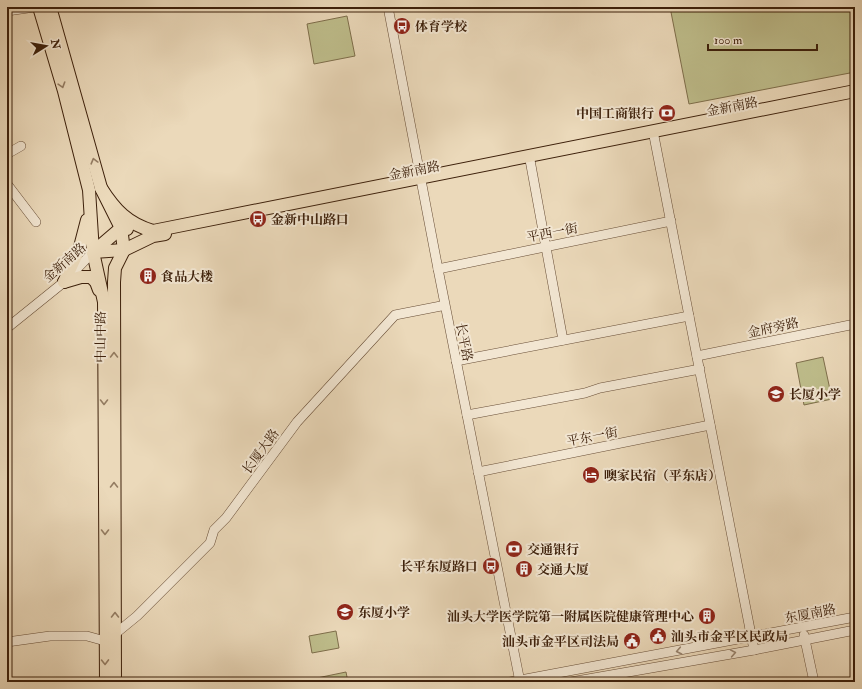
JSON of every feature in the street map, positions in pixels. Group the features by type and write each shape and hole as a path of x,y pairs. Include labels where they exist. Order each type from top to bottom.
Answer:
{"main road":[{"name":"中山中路","path":"38,7 95,189 121,228 124,250 115,268 114,282 110,638 106,682"},
{"name":"中山中路","path":"50,7 95,189 93,252 104,302 110,638 115,682"},
{"name":"金新南路","path":"93,252 124,250 153,234 855,90"},
{"name":"金新南路","path":"419,180 654,136 855,95"},
{"path":"64,282 82,240 95,189 118,212 141,228 153,234"},
{"path":"93,252 121,228 153,234"},
{"path":"114,282 136,249 153,234"},
{"path":"64,282 81,277 91,277 96,282 104,302"}],"street":[{"path":"7,11 35,7"},
{"name":"长平路","path":"384,7 467,415 516,681"},
{"name":"长平路","path":"388,7 441,306 516,681"},
{"path":"654,136 754,650"},
{"path":"7,154 22,146"},
{"path":"530,160 563,340"},
{"path":"7,184 36,222"},
{"name":"平西一街","path":"438,269 671,221"},
{"name":"金新南路","path":"7,328 37,302 64,282 93,252"},
{"name":"长厦大路","path":"110,638 137,616 210,543 214,530 226,518 297,422 395,315 441,306"},
{"path":"456,361 689,316"},
{"name":"金府旁路","path":"697,356 855,324"},
{"path":"467,415 585,393 600,388 700,369"},
{"name":"平东一街","path":"478,472 710,425"},
{"name":"东厦南路","path":"516,681 855,617"},
{"path":"803,628 814,682"},
{"name":"东厦南路","path":"570,682 754,650 855,630"},
{"path":"7,642 50,636 87,636 110,638"}],"shaded area":[{"path":"670,7 855,7 855,72 689,104"},
{"path":"347,16 355,56 314,64 307,24"},
{"path":"823,357 832,399 804,405 796,363"},
{"path":"336,631 339,648 312,653 309,636"},
{"path":"346,672 348,682 318,682 317,678"}],"place":[{"name":"体育学校","path":"402,26"},
{"name":"中国工商银行","path":"667,113"},
{"name":"金新中山路口","path":"258,219"},
{"name":"食品大楼","path":"148,276"},
{"name":"长厦小学","path":"776,394"},
{"name":"噢家民宿（平东店）","path":"591,475"},
{"name":"交通银行","path":"514,549"},
{"name":"长平东厦路口","path":"491,566"},
{"name":"交通大厦","path":"524,569"},
{"name":"东厦小学","path":"345,612"},
{"name":"汕头大学医学院第一附属医院健康管理中心","path":"707,616"},
{"name":"汕头市金平区民政局","path":"658,636"},
{"name":"汕头市金平区司法局","path":"632,641"}]}
